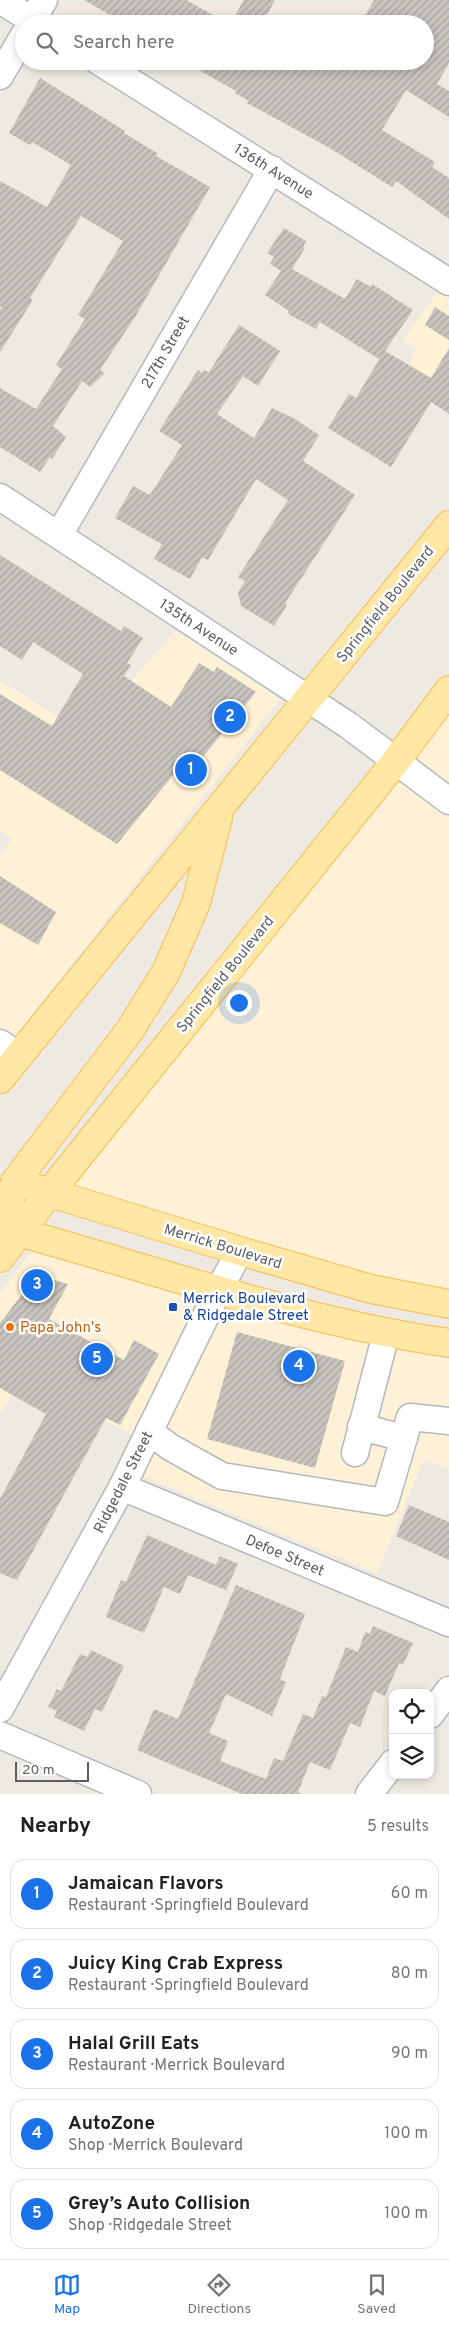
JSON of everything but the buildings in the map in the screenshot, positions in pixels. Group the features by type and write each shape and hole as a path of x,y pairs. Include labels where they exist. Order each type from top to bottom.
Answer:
{"main road":[{"name":"Springfield Boulevard","path":"0,1079 10,1049 220,810 449,524"},
{"name":"Springfield Boulevard","path":"0,1258 10,1230 50,1192 396,761 449,690"},
{"path":"220,810 196,903 166,972 130,1030 7,1181 10,1196 10,1230 218,1291 386,1334 449,1344"},
{"name":"Merrick Boulevard","path":"7,1181 50,1192 240,1251 371,1289 449,1304"}],"street":[{"path":"0,0 24,15"},
{"path":"0,76 15,51"},
{"name":"136th Avenue","path":"112,70 449,282"},
{"name":"217th Street","path":"59,535 272,169"},
{"name":"135th Avenue","path":"0,497 309,699 449,801"},
{"name":"Ridgedale Street","path":"0,1709 122,1487 218,1291 240,1251"},
{"path":"355,1453 386,1334"},
{"path":"149,1431 170,1447 222,1476 384,1502 410,1417 449,1420"},
{"path":"361,1428 404,1438"},
{"name":"Defoe Street","path":"122,1487 449,1623"},
{"path":"434,1709 449,1690"},
{"path":"0,1735 138,1794"},
{"path":"369,1794 389,1768"}],"shaded area":[{"path":"449,277 449,415 402,385 415,349 402,341"},
{"path":"176,631 280,699 0,1055 0,856 12,839 0,830 0,681 85,733"},
{"path":"449,706 449,1298 62,1189"},
{"path":"34,1248 449,1351 449,1470 424,1459 377,1573 135,1473 149,1444 23,1376 0,1414 0,1293"}],"place":[{"name":"Juicy King Crab Express","path":"230,717"},
{"name":"Jamaican Flavors","path":"191,770"},
{"name":"Halal Grill Eats","path":"37,1285"},
{"name":"Merrick Boulevard & Ridgedale Street","path":"173,1307"},
{"name":"Papa John's","path":"10,1327"},
{"name":"Grey’s Auto Collision","path":"97,1359"},
{"name":"AutoZone","path":"299,1366"}]}
